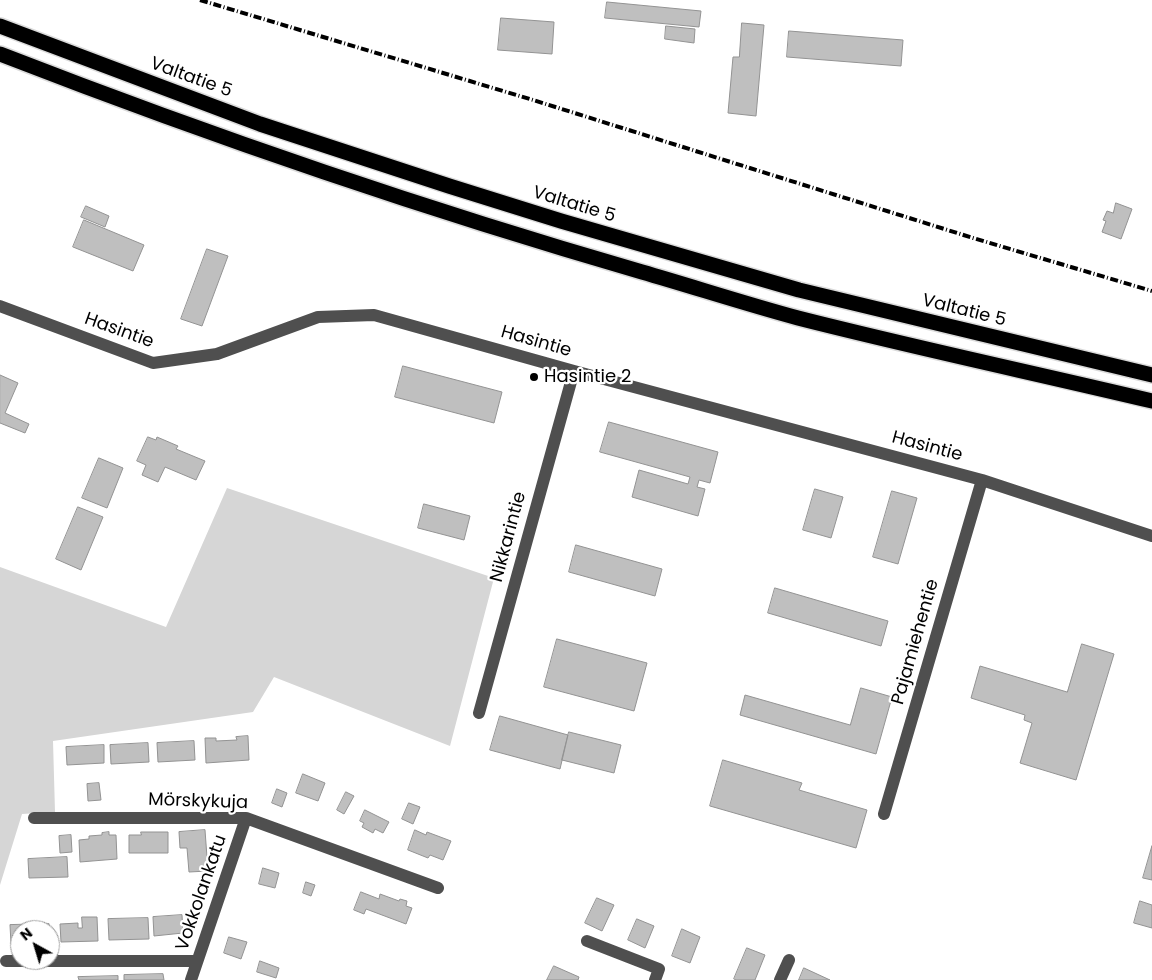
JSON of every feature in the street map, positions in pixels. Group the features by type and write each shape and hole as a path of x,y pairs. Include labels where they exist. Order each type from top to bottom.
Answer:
{"highway":[{"name":"Valtatie 5","path":"0,26 260,124 560,221 799,290 1152,375"},
{"path":"0,54 174,120 426,207 564,250 798,317 1152,401"}],"street":[{"name":"Hasintie","path":"0,306 153,363 217,354 318,317 374,315 574,371 982,480 1152,536"},
{"name":"Nikkarintie","path":"479,713 574,371"},
{"name":"Pajamiehentie","path":"884,814 982,480"},
{"name":"Mörskykuja","path":"34,818 246,818 438,888"},
{"name":"Vokkolankatu","path":"191,980 246,818"},
{"path":"587,941 659,969 655,980"},
{"path":"780,980 789,960"},
{"path":"6,961 197,961"}],"shaded area":[{"path":"227,488 494,578 450,746 274,677 253,712 53,741 55,812 22,814 0,885 0,567 166,627"}],"building":[{"path":"607,2 701,11 699,27 605,18"},
{"path":"501,18 554,22 552,54 498,50"},
{"path":"742,23 764,25 756,116 728,113 733,57 739,57"},
{"path":"666,26 695,29 694,43 665,39"},
{"path":"789,31 903,40 901,66 787,57"},
{"path":"1116,203 1132,209 1121,239 1102,232 1106,221 1103,220 1107,211 1113,213"},
{"path":"86,206 109,216 105,227 81,217"},
{"path":"84,220 144,245 133,271 73,247"},
{"path":"207,249 228,256 202,326 181,319"},
{"path":"403,366 502,392 494,423 395,397"},
{"path":"0,375 18,383 5,413 29,424 25,433 0,423"},
{"path":"609,422 718,452 710,483 699,480 697,487 705,489 698,516 632,497 639,470 688,484 690,477 600,452"},
{"path":"148,437 156,440 157,437 178,446 176,449 205,461 196,480 165,467 158,482 142,475 146,465 137,461"},
{"path":"99,458 123,468 107,508 82,498"},
{"path":"815,489 843,497 831,538 803,530"},
{"path":"892,491 917,498 898,564 873,557"},
{"path":"424,504 470,516 464,540 418,528"},
{"path":"78,507 103,517 81,570 56,559"},
{"path":"576,545 662,569 655,596 569,572"},
{"path":"775,588 888,621 881,646 768,613"},
{"path":"557,639 647,663 634,711 544,687"},
{"path":"1082,644 1114,654 1076,780 1020,763 1032,723 1024,720 1025,715 971,698 980,666 1067,692"},
{"path":"861,688 892,697 876,754 740,715 745,695 850,725"},
{"path":"500,716 568,735 560,769 490,750"},
{"path":"569,732 621,745 614,773 562,760"},
{"path":"248,736 249,760 206,763 205,738 216,738 216,741 237,740 236,737"},
{"path":"194,741 195,760 158,762 157,743"},
{"path":"148,743 149,762 111,764 110,745"},
{"path":"104,745 104,763 67,765 66,747"},
{"path":"723,760 802,783 799,790 867,810 856,848 710,806"},
{"path":"303,774 325,783 318,801 296,793"},
{"path":"99,783 101,800 88,801 87,784"},
{"path":"277,789 287,793 282,807 272,803"},
{"path":"346,792 354,796 344,814 337,810"},
{"path":"409,803 420,807 413,824 402,819"},
{"path":"365,810 389,822 383,833 375,829 373,833 362,827 364,823 360,821"},
{"path":"205,830 208,871 189,872 187,848 180,848 179,832"},
{"path":"415,830 426,835 427,832 451,841 443,860 430,855 428,858 408,850"},
{"path":"109,832 109,835 116,835 117,859 80,862 79,840 89,839 89,836 102,835 102,833"},
{"path":"141,832 168,832 168,853 129,853 129,835 141,835"},
{"path":"71,835 72,852 60,853 59,836"},
{"path":"1152,846 1152,880 1143,878"},
{"path":"67,857 68,877 29,878 28,859"},
{"path":"263,868 279,873 275,888 259,884"},
{"path":"306,882 315,885 311,896 303,893"},
{"path":"361,892 379,899 380,894 399,901 400,899 407,901 406,906 412,908 406,924 366,909 364,914 354,910"},
{"path":"597,898 614,905 602,931 585,923"},
{"path":"1140,901 1152,905 1152,928 1134,923"},
{"path":"182,915 183,933 154,936 153,917"},
{"path":"82,917 97,917 98,941 61,942 60,924 78,923 78,928 82,928"},
{"path":"148,918 149,939 109,940 108,919"},
{"path":"637,919 654,926 645,948 628,940"},
{"path":"682,929 700,937 690,963 672,956"},
{"path":"229,937 247,942 241,959 224,953"},
{"path":"747,948 765,955 755,980 736,980 734,979"},
{"path":"260,961 279,968 276,978 257,972"},
{"path":"554,966 579,977 578,980 547,980"},
{"path":"804,968 830,980 799,980"},
{"path":"163,974 164,980 124,980 124,975"},
{"path":"118,976 118,980 79,980 78,977"}],"railway":[{"path":"200,0 533,100 973,238 1152,291"}],"place":[{"name":"Hasintie 2","path":"534,377"}]}
